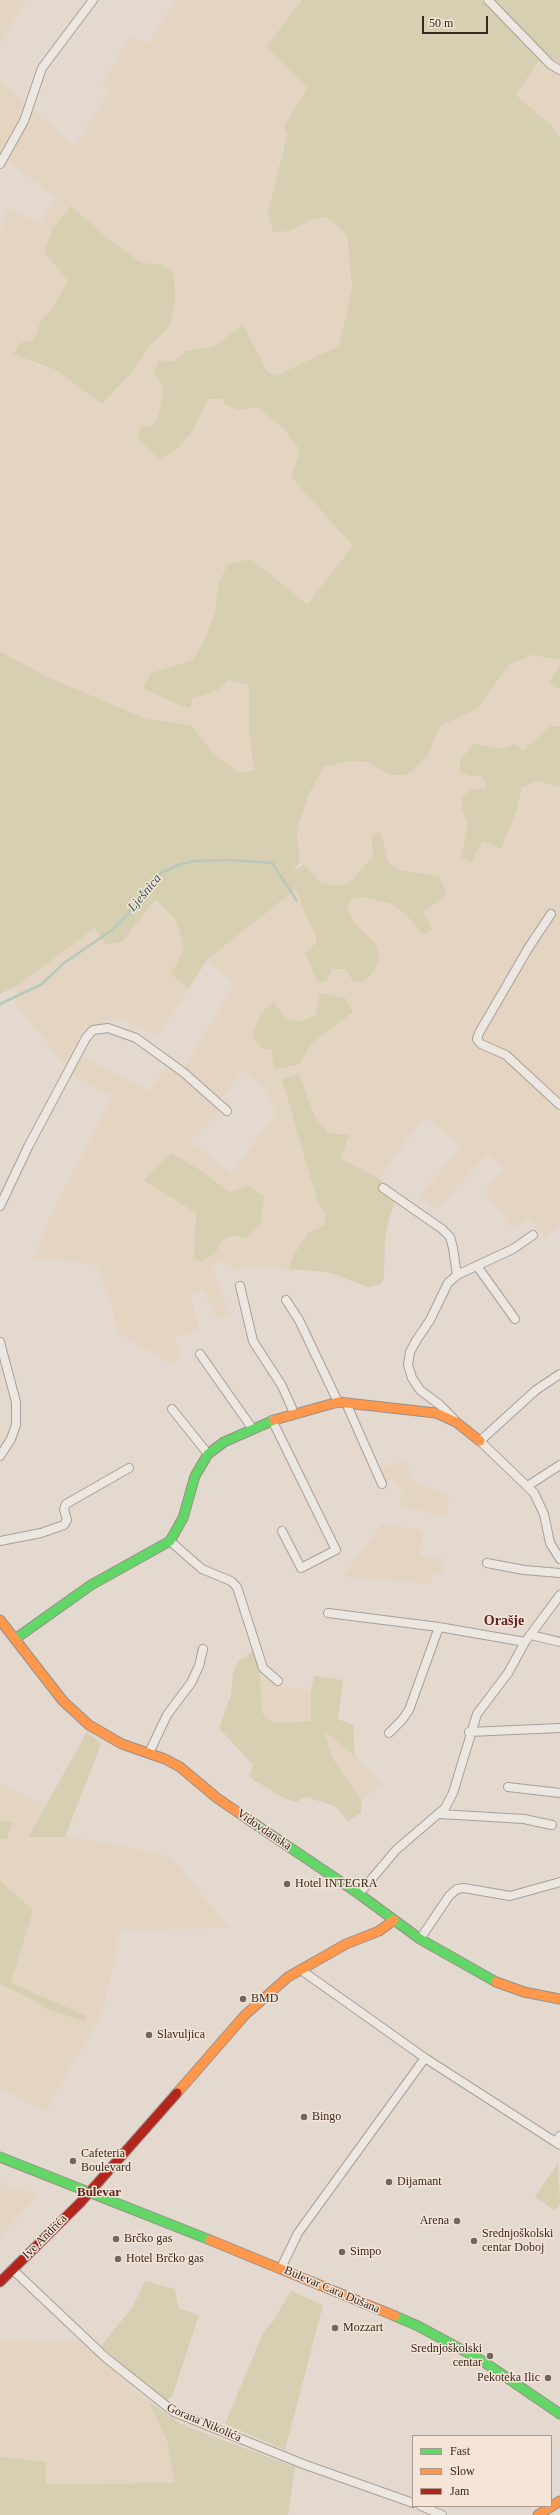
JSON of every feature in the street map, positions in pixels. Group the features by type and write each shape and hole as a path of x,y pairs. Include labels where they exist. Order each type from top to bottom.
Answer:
{"street":[{"path":"0,164 24,121 42,68 93,0"},
{"path":"488,0 550,64 560,70"},
{"path":"551,914 529,947 479,1033 477,1039 481,1044 506,1055 560,1104"},
{"path":"0,1206 28,1146 86,1038 93,1030 108,1028 136,1038 183,1072 228,1112"},
{"path":"383,1188 412,1206 450,1237 457,1275"},
{"path":"533,1235 513,1249 457,1275 448,1283 430,1320 410,1352 408,1365 412,1378 420,1390 440,1405 456,1422 480,1440 529,1485 540,1502 550,1543 560,1557"},
{"path":"477,1266 515,1319"},
{"path":"240,1286 253,1341 282,1386 294,1413"},
{"path":"286,1300 299,1320 382,1484"},
{"path":"0,1342 16,1402 16,1425 11,1439 0,1456"},
{"path":"200,1354 252,1428"},
{"path":"480,1440 536,1390 560,1374"},
{"path":"15,1639 91,1585 170,1541 183,1518 195,1476 208,1454 224,1442 252,1428 294,1413 342,1403 436,1413 456,1422"},
{"path":"172,1409 208,1454"},
{"path":"272,1420 336,1550 301,1568 282,1531"},
{"path":"529,1485 560,1465"},
{"path":"0,1541 42,1533 64,1525 67,1520 64,1510 66,1504 129,1468"},
{"path":"170,1541 202,1569 210,1574 231,1580 237,1587 263,1668 278,1681"},
{"path":"487,1563 524,1570 560,1573"},
{"path":"359,1894 400,1846 440,1814 453,1793 469,1732 476,1714 508,1673 525,1642 560,1595"},
{"path":"328,1613 439,1628 525,1642"},
{"name":"Vidovdanska","path":"0,1620 76,1714 104,1735 172,1762 189,1773 217,1798 359,1894 420,1939 493,1981 524,1992 560,1999"},
{"path":"389,1732 402,1720 409,1710 439,1628"},
{"path":"531,1635 560,1642"},
{"path":"149,1753 168,1715 191,1683 199,1666 203,1648"},
{"path":"469,1732 560,1728"},
{"path":"508,1787 560,1793"},
{"path":"440,1814 524,1819 552,1825"},
{"path":"420,1939 449,1896 457,1889 464,1888 510,1896 560,1882"},
{"name":"Ive Andrića","path":"0,2282 90,2191 245,2016 277,1987 301,1970 346,1944 379,1931 394,1920"},
{"path":"301,1970 425,2058 559,2141"},
{"path":"281,2268 298,2233 425,2058"},
{"name":"Bulevar Cara Dušana","path":"0,2156 281,2268 432,2333 481,2360 560,2414"},
{"name":"Gorana Nikolića","path":"12,2269 105,2357 174,2412 303,2464 412,2503"},
{"path":"422,2507 442,2515"},
{"path":"538,2515 551,2507"}],"shaded area":[{"path":"0,0 26,0 0,45"},
{"path":"175,0 302,0 299,6 308,87 284,126 287,134 279,161 290,231 312,219 328,217 347,235 352,288 339,346 275,376 267,371 243,325 213,347 186,351 173,362 154,372 164,388 160,410 157,420 138,438 193,431 208,399 223,399 237,410 257,407 284,429 300,450 291,477 353,546 307,604 286,587 218,585 215,611 204,641 191,660 151,673 190,708 191,698 216,691 228,680 249,685 249,732 254,769 240,773 213,753 191,725 146,719 42,675 0,651 0,232 7,208 40,224 55,197 8,161 0,158 0,81 75,146 110,90 102,84 130,36 148,44","holes":["108,239 142,263 160,264 170,326 149,346 133,371 103,404 56,370 35,364 21,343 34,340 41,320 51,310 68,280 44,253"]},
{"path":"302,0 482,0 539,60 516,95 553,127 560,139 560,660 532,655 509,665 477,709 440,726 427,756 407,775 388,775 368,762 346,761 324,767 309,794 297,830 300,862 293,871 304,865 321,883 336,886 349,883 373,856 371,837 380,831 389,863 400,870 439,876 446,892 439,901 423,912 432,930 423,934 406,915 392,904 365,897 351,899 347,909 354,923 375,943 379,957 374,972 362,983 353,981 345,969 333,969 326,981 318,982 305,953 316,943 316,934 306,917 296,889 207,960 188,989 171,974 184,949 176,919 155,900 123,941 106,945 95,928 17,986 0,994 0,651 43,675 146,719 191,725 213,753 240,773 254,770 249,732 249,685 228,680 216,691 192,698 190,708 172,702 143,688 151,673 192,660 204,641 215,611 218,585 228,564 251,559 307,604 353,546 291,477 300,450 284,429 257,407 237,410 224,404 223,399 208,399 193,431 178,448 160,460 138,438 140,426 149,428 157,420 160,410 164,388 154,372 159,360 173,362 186,351 213,347 243,325 267,371 275,376 339,346 352,288 347,235 327,217 312,219 290,231 273,232 268,212 287,134 284,126 308,87 267,46"},
{"path":"493,0 560,0 560,63 545,53"},
{"path":"545,53 560,63 560,139 553,127 515,95"},
{"path":"71,206 108,239 142,263 160,264 174,273 175,301 170,326 149,346 133,371 102,404 56,370 13,354 21,343 34,340 41,320 51,310 68,280 44,253 52,229"},
{"path":"532,655 560,660 560,665 549,682 560,690 560,726 550,726 523,751 515,744 498,749 474,743 470,776 481,776 486,785 485,788 472,789 462,810 468,825 462,857 471,863 483,841 501,849 517,810 522,788 537,781 560,787 560,1225 545,1237 530,1218 513,1230 485,1191 505,1169 487,1154 438,1209 420,1196 461,1146 424,1116 379,1179 341,1158 339,1133 328,1133 315,1117 299,1074 283,1079 305,1151 311,1182 317,1200 325,1214 325,1225 292,1258 289,1269 256,1267 234,1269 223,1261 212,1267 229,1314 216,1318 204,1290 198,1291 191,1296 199,1328 174,1338 181,1356 173,1365 118,1333 111,1302 96,1265 52,1259 34,1260 48,1221 112,1096 72,1074 15,1003 17,986 95,928 132,931 155,900 176,919 184,949 171,974 188,989 158,1036 121,1018 105,1020 80,1056 148,1091 174,1058 185,1068 234,983 207,961 296,889 306,917 316,934 316,943 326,981 333,969 345,969 353,981 375,943 354,923 347,909 351,899 365,897 392,904 406,915 423,934 423,912 439,901 439,876 400,870 389,863 380,831 371,837 373,856 349,883 336,886 321,883 300,862 297,831 309,794 324,767 346,761 368,762 388,775 427,756 440,726 477,709 509,665","holes":["273,1002 287,1019 298,1022 316,1015 353,1012 312,1043 299,1064 275,1070 271,1049","243,1071 266,1089 276,1113 232,1173 190,1141 226,1107 220,1100","170,1153 200,1170 229,1192 249,1186 264,1196 261,1222 245,1238 234,1235 222,1241 215,1254 195,1233 196,1213 179,1201"]},
{"path":"560,665 560,690 549,682"},
{"path":"550,726 560,726 560,787 537,781 522,788 517,810 501,849 483,841 471,863 461,857 468,825 462,810 462,797 472,789 485,788 486,785 481,776 470,776 459,772 461,759 474,743 498,749 515,744 523,751"},
{"path":"320,993 345,998 353,1012 312,1043 299,1064 275,1070 271,1049 262,1049 252,1036 260,1014 273,1002 287,1019 298,1022 316,1015"},
{"path":"299,1074 315,1117 328,1133 349,1135 341,1158 379,1179 398,1193 390,1215 385,1237 384,1278 381,1284 368,1287 328,1272 289,1269 292,1258 308,1233 325,1225 325,1214 317,1200 282,1079"},
{"path":"171,1153 200,1170 229,1192 249,1186 264,1196 261,1222 245,1238 234,1235 222,1241 215,1254 202,1261 194,1258 196,1213 144,1180"},
{"path":"403,1460 415,1482 449,1495 447,1516 401,1507 399,1504 404,1494 392,1478 386,1481 380,1471"},
{"path":"382,1524 423,1530 420,1555 444,1559 443,1573 433,1572 431,1584 343,1576"},
{"path":"253,1651 260,1674 262,1713 270,1720 281,1723 311,1721 311,1690 314,1676 343,1680 338,1719 353,1725 355,1756 324,1731 332,1757 361,1800 361,1813 348,1821 335,1806 306,1797 296,1802 284,1798 249,1777 253,1765 219,1728 231,1695 233,1674 237,1662"},
{"path":"260,1674 280,1687 311,1690 311,1721 281,1723 270,1720 262,1713"},
{"path":"323,1730 355,1756 383,1783 361,1800 332,1757"},
{"path":"87,1732 101,1744 65,1837 28,1837"},
{"path":"0,1783 44,1805 28,1837 65,1837 116,1844 169,1857 175,1861 229,1928 121,1930 102,2014 45,2112 0,2088 0,1984 33,2000 48,2010 11,1983 33,1910 0,1881 0,1839 7,1839 13,1822 0,1821"},
{"path":"0,1821 13,1822 7,1839 0,1839"},
{"path":"0,1881 33,1910 11,1983 87,2016 84,2021 48,2010 33,2000 0,1984"},
{"path":"558,2163 560,2203 555,2211 535,2197"},
{"path":"0,2182 14,2189 36,2192 30,2203 0,2237"},
{"path":"145,2281 175,2289 178,2308 199,2315 172,2397 167,2400 162,2399 101,2346 132,2308"},
{"path":"291,2291 323,2305 285,2450 225,2424 263,2333 272,2323"},
{"path":"0,2340 80,2342 149,2402 167,2441 174,2483 45,2484 46,2462 0,2457"},
{"path":"149,2402 183,2425 295,2467 288,2515 0,2515 0,2457 46,2462 46,2484 174,2483 167,2441"}],"waterway":[{"name":"Lješnica","path":"0,1004 42,984 64,963 112,930 128,914 157,875 178,865 195,861 229,860 272,863 297,901"}],"traffic: fast":[{"path":"15,1639 91,1585 170,1541 183,1518 195,1476 208,1454 224,1442 274,1420"},
{"path":"252,1822 359,1894 420,1939 496,1982"},
{"path":"0,2157 210,2240"},
{"path":"395,2316 418,2326 481,2360 560,2414"}],"traffic: slow":[{"path":"274,1420 338,1402 436,1413 456,1422 480,1441"},
{"path":"0,1620 63,1701 89,1725 122,1744 165,1759 180,1767 217,1798 252,1822"},
{"path":"177,2093 245,2015 288,1977 346,1944 379,1931 394,1920"},
{"path":"496,1982 524,1992 560,1999"},
{"path":"210,2240 395,2316"},
{"path":"552,2506 560,2501"},
{"path":"538,2515 551,2507"}],"traffic: jam":[{"path":"0,2282 80,2203 177,2093"}],"place":[{"name":"Hotel INTEGRA","path":"287,1884"},
{"name":"BMD","path":"243,1999"},
{"name":"Slavuljica","path":"149,2035"},
{"name":"Bingo","path":"304,2117"},
{"name":"Cafeteria Boulevard","path":"73,2161"},
{"name":"Dijamant","path":"389,2182"},
{"name":"Arena","path":"457,2221"},
{"name":"Brčko gas","path":"116,2239"},
{"name":"Srednjoškolski centar Doboj","path":"474,2241"},
{"name":"Simpo","path":"342,2252"},
{"name":"Hotel Brčko gas","path":"118,2259"},
{"name":"Mozzart","path":"335,2328"},
{"name":"Srednjoškolski centar","path":"490,2356"},
{"name":"Pekoteka Ilic","path":"548,2378"}],"district":[{"name":"Orašje","path":"504,1621"},
{"name":"Bulevar","path":"99,2193"}]}
